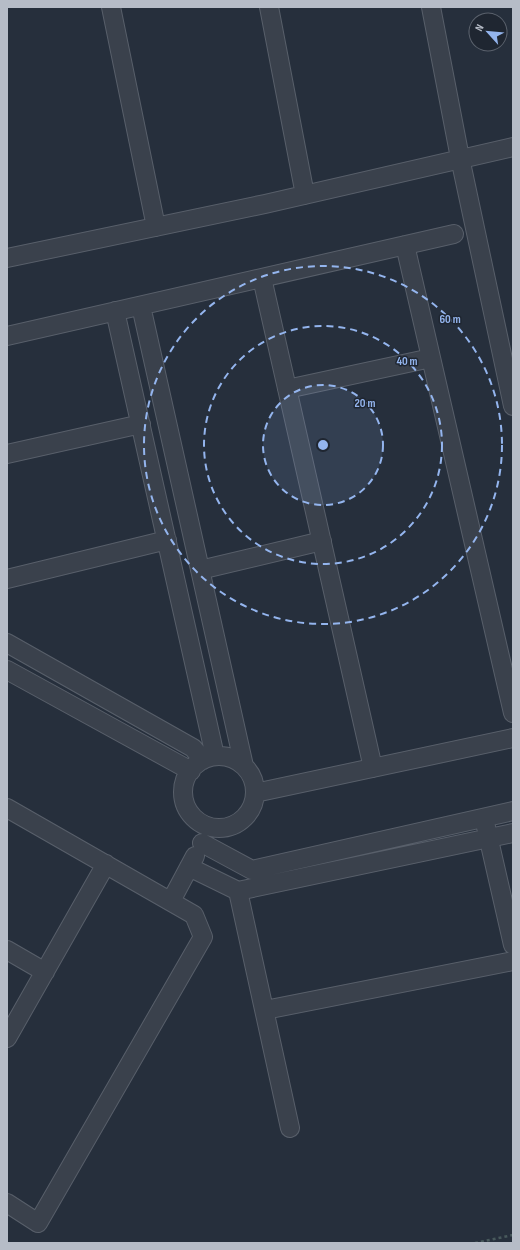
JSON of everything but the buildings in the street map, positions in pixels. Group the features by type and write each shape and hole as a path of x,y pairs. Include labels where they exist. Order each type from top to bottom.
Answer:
{"street":[{"path":"111,7 156,227"},
{"path":"269,7 305,195"},
{"path":"431,7 460,158 513,406"},
{"path":"7,258 305,195 513,147"},
{"path":"7,336 454,234"},
{"path":"405,245 513,713"},
{"path":"262,278 373,768"},
{"path":"141,306 244,766"},
{"path":"116,312 167,540 202,762"},
{"path":"287,389 431,358"},
{"path":"7,454 141,424"},
{"path":"7,579 167,540"},
{"path":"200,570 322,542"},
{"path":"7,643 192,748 202,762"},
{"path":"7,670 202,762"},
{"path":"255,793 513,738"},
{"path":"227,756 239,761 244,766 248,770 253,781 255,793 252,806 246,816 230,826 211,827 200,822 190,814 185,803 183,790 186,778 202,762 227,756"},
{"path":"7,808 194,915 203,937 38,1223 7,1203"},
{"path":"202,843 252,870 513,811"},
{"path":"484,818 513,945"},
{"path":"171,901 211,827"},
{"path":"190,867 238,891 513,833"},
{"path":"7,1038 106,864"},
{"path":"238,891 290,1128"},
{"path":"7,950 44,972"},
{"path":"265,1010 513,962"}],"path":[{"path":"475,1243 513,1235"}]}
